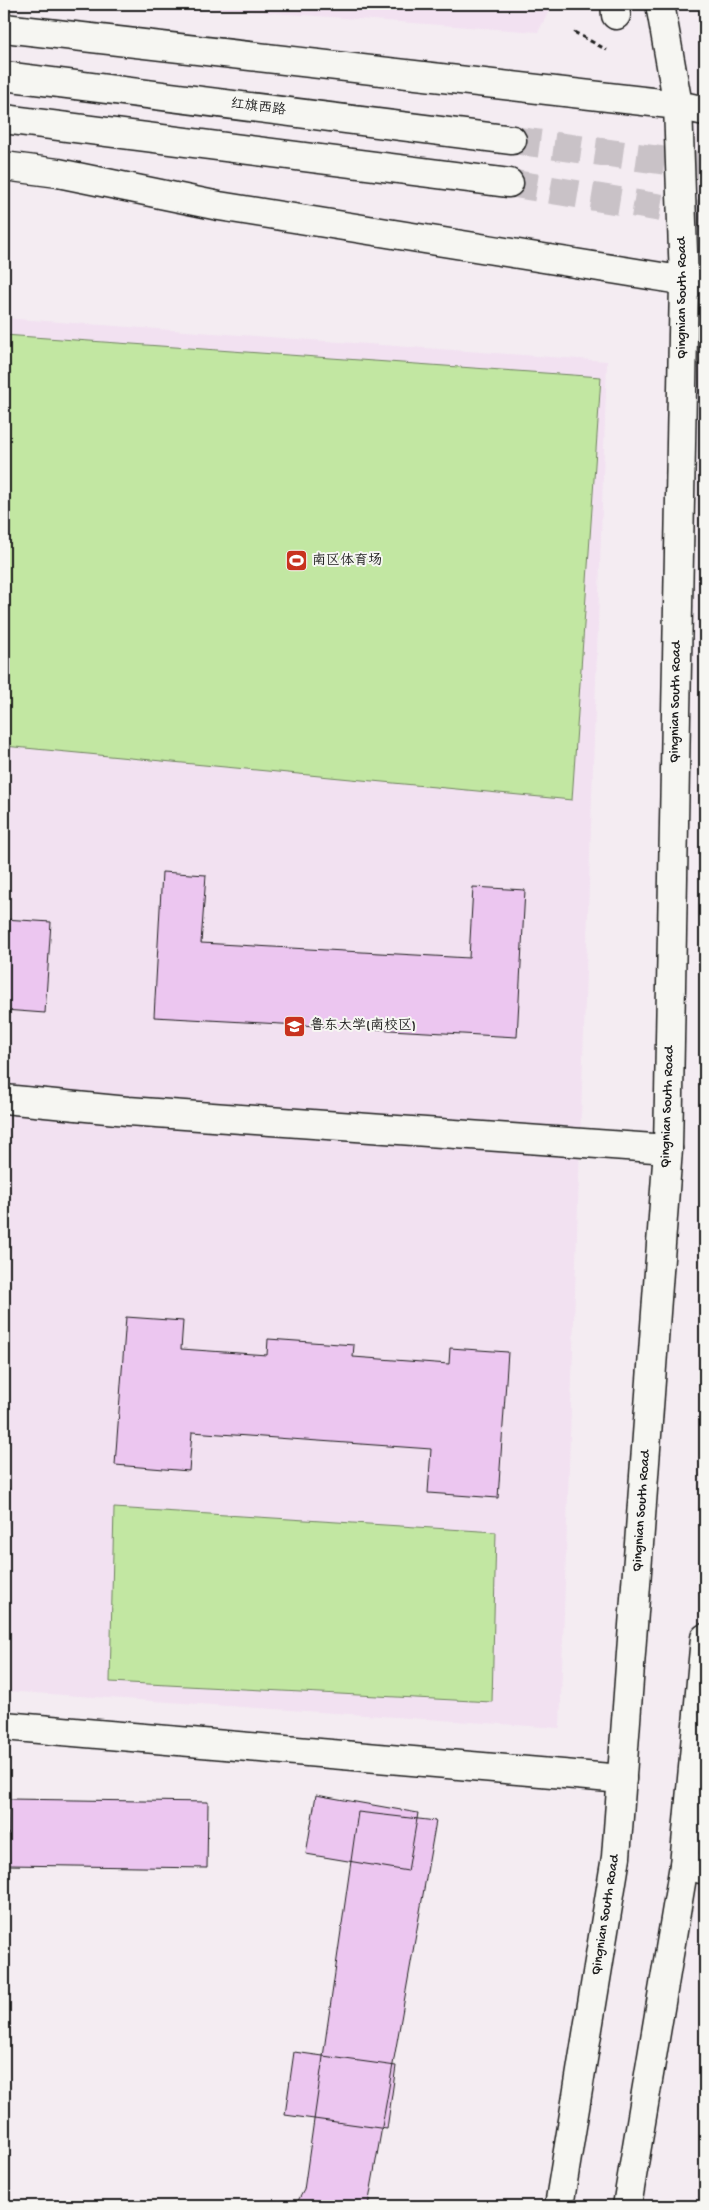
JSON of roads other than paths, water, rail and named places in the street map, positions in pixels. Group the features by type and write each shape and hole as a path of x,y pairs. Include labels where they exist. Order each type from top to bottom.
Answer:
{"main road":[{"name":"Qingnian South Road","path":"558,2206 616,1857 668,1149 694,283 678,105 660,4"},
{"path":"4,28 503,87 678,105 705,111"},
{"name":"红旗西路","path":"4,76 512,140"},
{"path":"4,119 509,183"},
{"path":"4,166 58,173 219,206 694,283"},
{"path":"4,1099 138,1112 668,1149"},
{"path":"627,2206 695,1868 705,1638"},
{"path":"4,1726 622,1779"}],"tunnel":[{"path":"512,140 705,166"},
{"path":"509,183 705,215"}],"place":[{"name":"南区体育场","path":"296,561"},
{"name":"鲁东大学(南校区)","path":"294,1026"}]}
